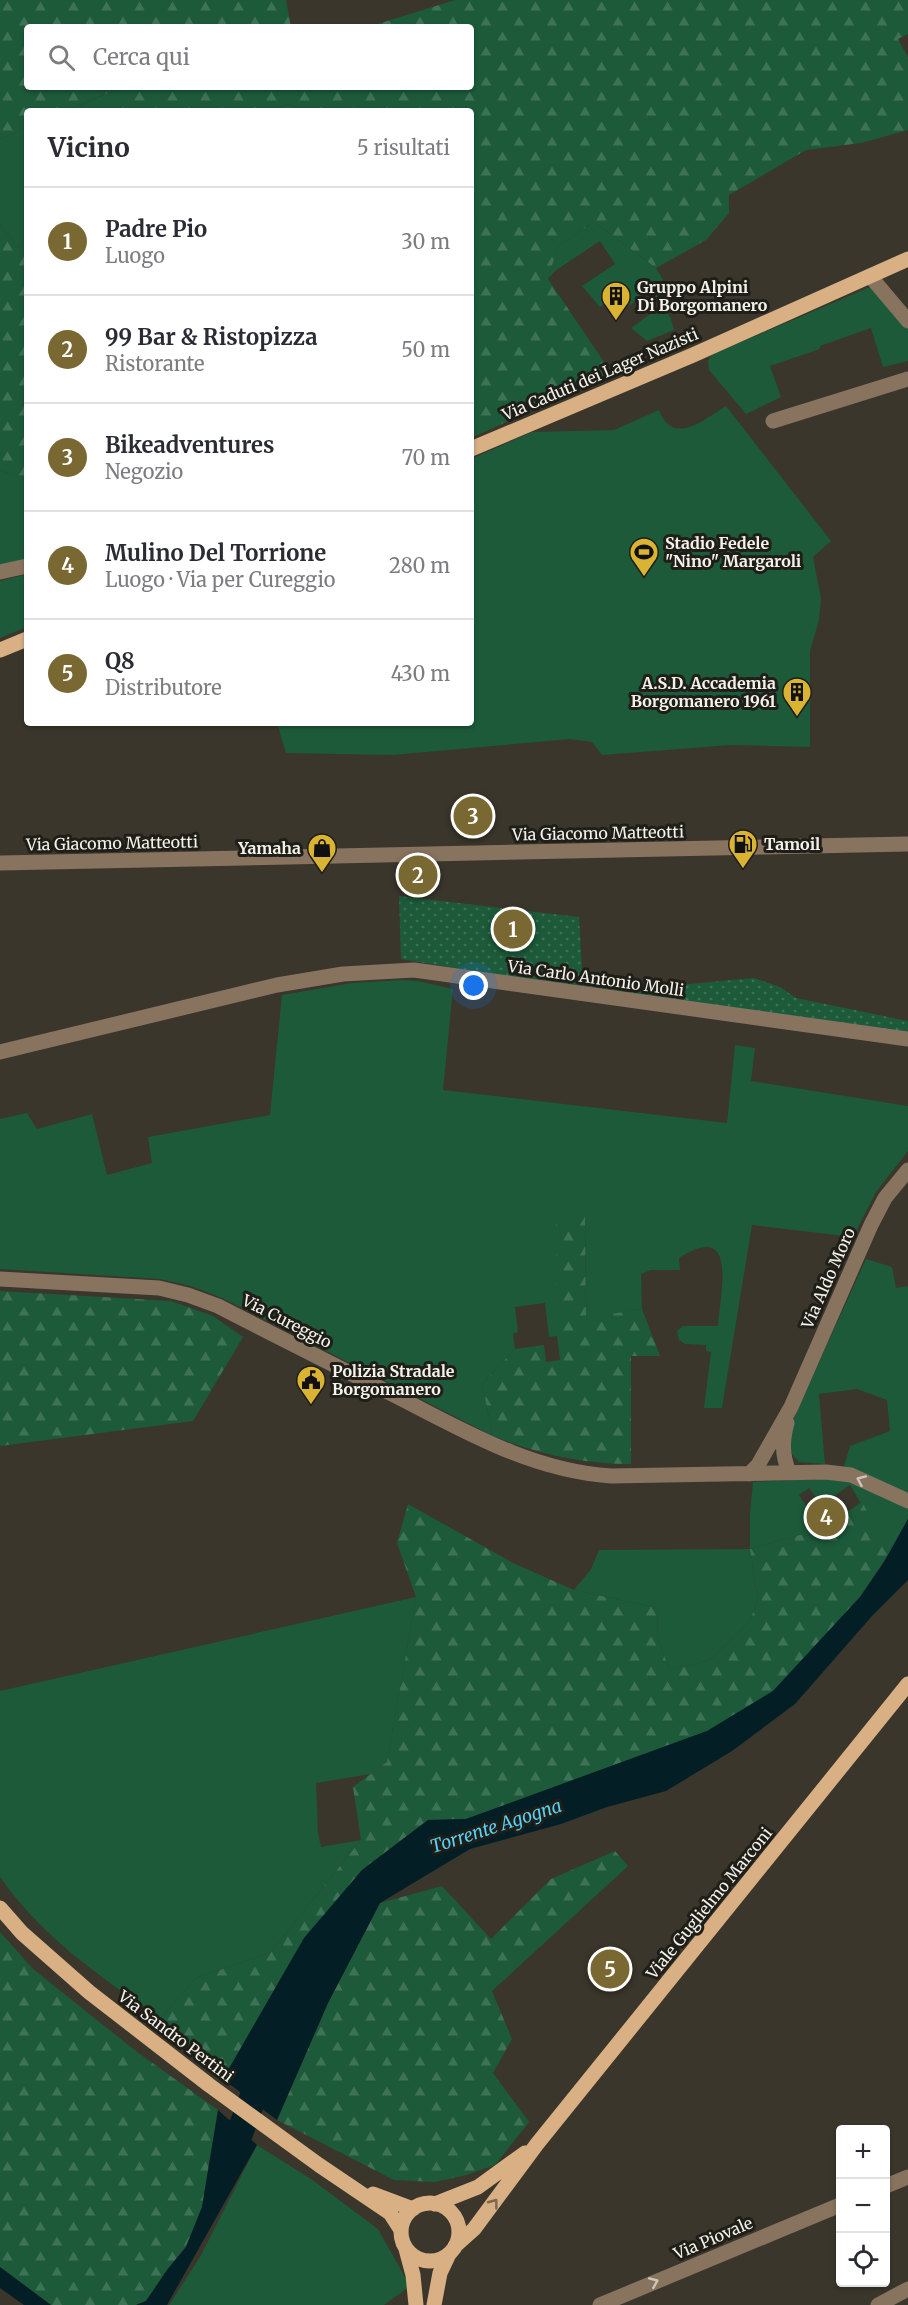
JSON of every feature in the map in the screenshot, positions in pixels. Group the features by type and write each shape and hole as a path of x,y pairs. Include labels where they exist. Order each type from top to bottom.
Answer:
{"main road":[{"name":"Via Caduti dei Lager Nazisti","path":"474,448 693,355 908,259"},
{"path":"0,650 24,640"},
{"name":"Viale Guglielmo Marconi","path":"434,2305 440,2273 452,2250 474,2229 537,2144 908,1684"},
{"name":"Via Sandro Pertini","path":"0,1908 22,1933 57,1966 209,2085 390,2214 401,2230"},
{"name":"Viale Guglielmo Marconi","path":"435,2204 478,2187 537,2144"},
{"name":"Via Sandro Pertini","path":"341,2180 393,2203 413,2209"},
{"path":"406,2249 422,2260 431,2261 452,2250 458,2229 451,2212 435,2204 427,2203 413,2209 403,2222 402,2240 413,2275 416,2305"}],"street":[{"path":"870,276 908,321"},
{"path":"773,421 908,379"},
{"path":"0,572 24,567"},
{"name":"Via Giacomo Matteotti","path":"0,862 908,844"},
{"name":"Via Carlo Antonio Molli","path":"0,1052 278,985 343,974 414,970 908,1040"},
{"name":"Via Aldo Moro","path":"749,1474 758,1465 791,1407 885,1198 908,1170"},
{"name":"Via Cureggio","path":"0,1279 159,1288 188,1295 218,1306 489,1444 561,1469 610,1476 826,1472 850,1475 908,1501"},
{"name":"Via Aldo Moro","path":"789,1472 784,1461 783,1438 791,1407"},
{"path":"890,2184 908,2177"},
{"name":"Via Piovale","path":"600,2305 836,2207"},
{"path":"878,2305 908,2289"}],"green space":[{"path":"0,0 286,0 290,24 24,24 24,90 115,90 72,108 24,108 24,128 0,139"},
{"path":"455,0 908,0 908,34 898,39 908,57 908,130 861,143 806,150 729,195 729,213 706,240 656,268 594,222 558,246 548,279 612,374 474,437 474,108 121,108 120,90 474,90 474,24 378,24"},
{"path":"116,90 121,90 121,108 72,108"},
{"path":"24,128 24,253 0,225 0,139"},
{"path":"594,222 656,268 663,280 654,288 671,319 674,330 647,341 631,328 660,307 650,291 624,309 615,297 600,307 582,286 615,264 600,241 555,271 548,279 558,246"},
{"path":"0,225 24,253 24,476 0,471"},
{"path":"870,287 908,327 908,361 883,367 871,328 770,366 781,397 746,414 709,370 708,361 711,355"},
{"name":"Stadio Fedele \"Nino\" Margaroli","path":"726,406 831,541 813,557 821,599 819,620 810,651 810,747 731,745 602,755 592,742 570,739 392,755 286,753 278,726 474,726 474,458 532,432 614,430 659,410 665,421 673,427 681,429 700,423"},
{"path":"0,471 24,476 24,561 0,567"},
{"path":"24,575 24,628 0,638 0,581"},
{"path":"399,896 579,917 582,968 622,982 668,986 754,978 780,987 796,998 908,1021 908,1034 401,959"},
{"path":"402,980 453,989 443,1090 727,1123 735,1045 755,1048 751,1081 908,1106 908,1151 876,1192 853,1237 752,1225 722,1408 704,1408 711,1352 706,1351 706,1345 685,1344 679,1340 677,1331 683,1326 718,1326 722,1265 718,1254 711,1248 698,1248 679,1258 680,1270 651,1270 641,1274 642,1309 586,1319 585,1211 557,1211 557,1336 549,1337 545,1303 515,1307 518,1332 513,1334 515,1349 482,1384 493,1436 222,1298 191,1286 160,1279 0,1269 0,1119 27,1113 37,1129 92,1114 107,1175 152,1163 148,1137 270,1115 282,995 352,983"},
{"path":"556,1211 585,1211 586,1318 642,1309 660,1356 631,1356 631,1464 560,1457 493,1436 482,1384 515,1349 544,1345 546,1362 560,1360 557,1336"},
{"path":"866,1259 892,1267 896,1288 908,1286 908,1494 844,1466 850,1446 890,1431 887,1400 857,1389 819,1394 825,1464 799,1462 791,1453 790,1426"},
{"path":"0,1291 171,1301 213,1316 243,1337 193,1421 0,1446"},
{"path":"842,1478 908,1508 908,1519 890,1552 850,1485 821,1505 809,1488 799,1495 821,1529 750,1549 753,1482"},
{"path":"862,1502 890,1552 860,1597 773,1691 707,1731 466,1819 428,1820 362,1870 292,1959 223,2079 161,2018 196,1978 270,1953 361,1840 353,1787 387,1762 416,1597 397,1543 408,1504 513,1563 574,1590 657,1608 658,1640 670,1670 710,1660 749,1622 758,1601 750,1549 821,1529"},
{"path":"750,1549 758,1601 749,1622 710,1660 670,1670 658,1640 657,1608 574,1590 591,1569 599,1550"},
{"path":"416,1597 387,1762 371,1774 316,1783 318,1833 321,1847 361,1840 270,1953 196,1978 161,2018 73,1955 34,1918 0,1877 0,1691"},
{"path":"615,1851 628,1866 492,1991 512,2039 493,2073 529,2122 495,2165 435,2182 394,2180 277,2120 328,2003 380,1903 442,1886 491,1939 551,1879"},
{"path":"0,1932 33,1969 137,2052 218,2110 202,2207 186,2246 146,2301 136,2305 51,2305 0,2267"},
{"path":"257,2145 311,2179 378,2229 410,2286 384,2305 169,2305 200,2257"}],"water":[{"path":"908,1519 908,1580 872,1616 795,1704 732,1751 666,1791 607,1807 561,1824 470,1849 380,1903 328,2003 277,2120 223,2079 304,1938 362,1870 428,1820 466,1819 707,1731 773,1691 860,1597 884,1562"},
{"path":"218,2110 257,2145 167,2305 136,2305 146,2301 186,2247 202,2207"},
{"path":"0,2267 51,2305 24,2305 0,2288"}],"waterway":[{"name":"Torrente Agogna","path":"228,2164 264,2068"}],"place":[{"name":"Gruppo Alpini Di Borgomanero","path":"616,322"},
{"name":"Stadio Fedele \"Nino\" Margaroli","path":"644,578"},
{"name":"A.S.D. Accademia Borgomanero 1961","path":"797,718"},
{"name":"Bikeadventures","path":"473,816"},
{"name":"Tamoil","path":"743,870"},
{"name":"Yamaha","path":"322,874"},
{"name":"99 Bar & Ristopizza","path":"418,875"},
{"name":"Padre Pio","path":"513,929"},
{"name":"Polizia Stradale Borgomanero","path":"311,1406"},
{"name":"Mulino Del Torrione","path":"826,1517"},
{"name":"Q8","path":"610,1969"}]}
